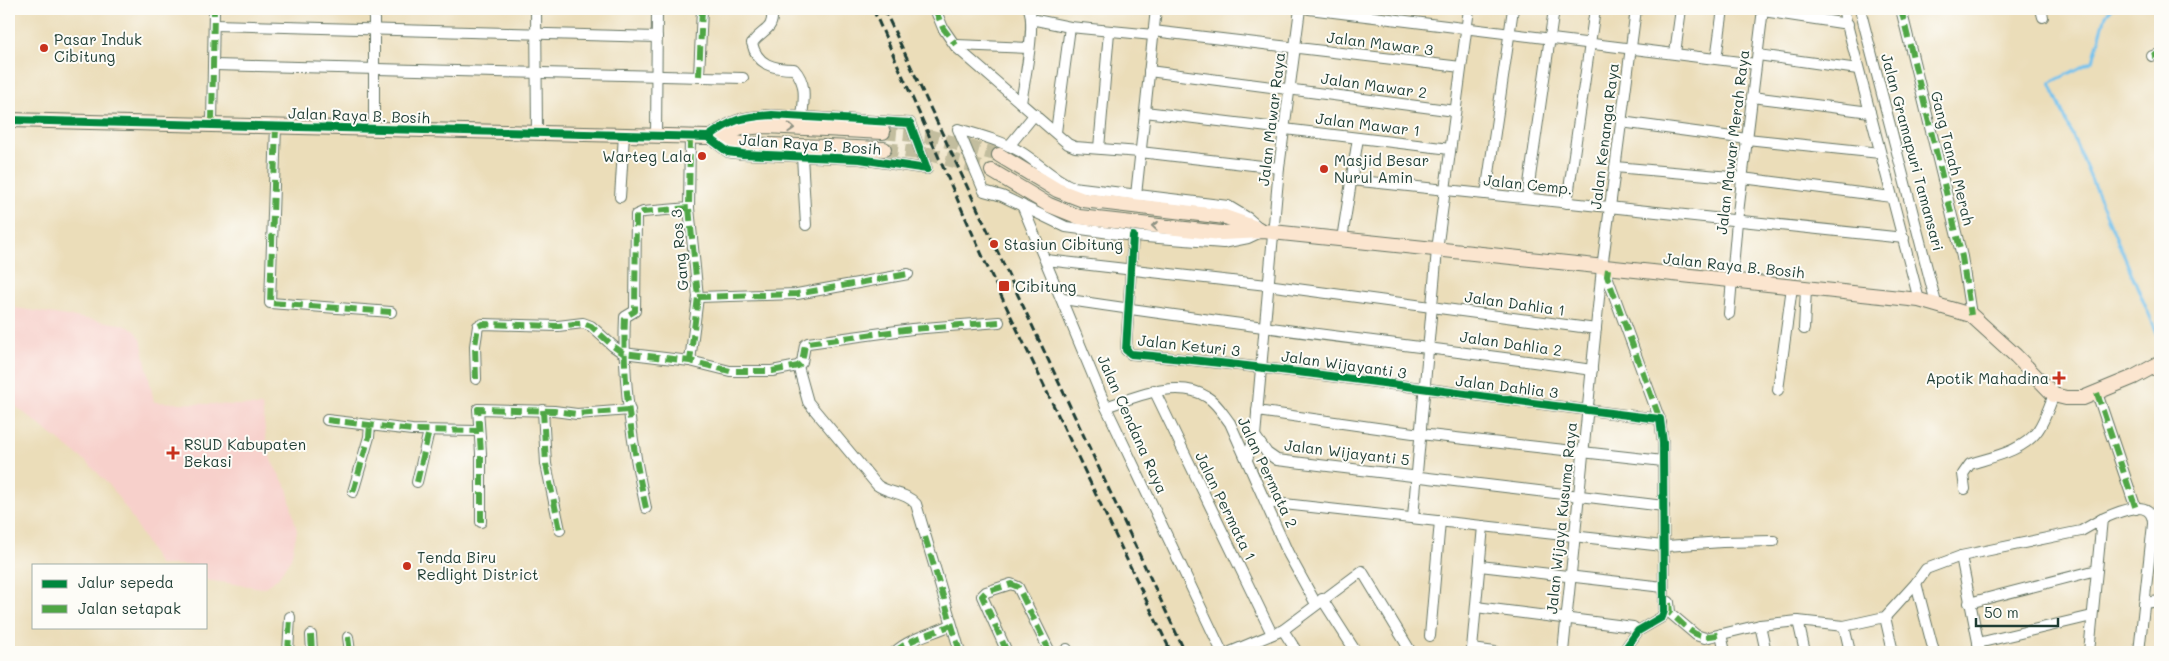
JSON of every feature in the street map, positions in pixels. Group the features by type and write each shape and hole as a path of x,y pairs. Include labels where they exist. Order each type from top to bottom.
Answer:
{"main road":[{"name":"Jalan Raya B. Bosih","path":"9,120 212,123 708,137"},
{"path":"708,137 742,128 766,126 883,132"},
{"path":"708,137 742,144 884,149"},
{"path":"1004,151 1057,190 1083,200 1225,217 1268,232"},
{"path":"992,171 1049,206 1079,217 1220,233 1268,232"},
{"name":"Jalan Raya B. Bosih","path":"1268,232 1605,268 1731,279 1936,303 1971,315 2016,356 2054,395"},
{"path":"2054,395 2066,398 2083,398 2160,363"}],"street":[{"path":"212,123 214,9"},
{"path":"374,9 374,129"},
{"path":"536,9 537,132"},
{"path":"656,136 657,9"},
{"path":"699,76 702,9"},
{"path":"772,9 773,21 770,28 759,34 752,43 754,51 757,57 767,66 794,69 801,76 804,94 802,117"},
{"path":"935,9 943,28 956,45 1068,144 1075,147 1140,152 1279,168"},
{"path":"1136,195 1156,9"},
{"name":"Jalan Mawar Raya","path":"1247,459 1255,436 1268,284 1268,232 1279,168 1300,9"},
{"path":"1308,9 1466,30 1716,59 1757,59 1858,69"},
{"path":"1413,517 1436,250 1469,9"},
{"path":"1486,194 1513,9"},
{"path":"1526,198 1554,9"},
{"path":"1567,203 1595,9"},
{"name":"Jalan Kenanga Raya","path":"1605,268 1610,207 1636,9"},
{"path":"1675,53 1681,9"},
{"path":"1716,59 1723,9"},
{"path":"1843,9 1919,300"},
{"name":"Jalan Gramapuri Tamansari","path":"1860,9 1936,303"},
{"name":"Gang Tanah Merah","path":"1902,9 1962,257 1971,315"},
{"path":"1763,10 1848,24"},
{"name":"Jalan Mawar Merah Raya","path":"1729,314 1737,220 1763,10"},
{"path":"1021,103 1028,48 1030,12"},
{"name":"Jalan Mawar 3","path":"1030,12 1070,27 1109,32 1153,33 1461,67"},
{"path":"214,25 374,30 536,32 657,37"},
{"path":"1056,132 1070,27"},
{"path":"1099,148 1109,32"},
{"path":"956,45 1028,48"},
{"path":"214,65 743,78"},
{"name":"Jalan Mawar 2","path":"1149,71 1455,111"},
{"path":"1752,97 1870,112"},
{"name":"Jalan Mawar 1","path":"1145,112 1450,148"},
{"path":"1004,151 1035,114"},
{"name":"Jalan Raya B. Bosih","path":"772,115 910,123 927,169 860,159 728,152 708,137 728,122 741,118 772,115"},
{"path":"1621,122 1747,139 1880,153"},
{"path":"276,126 270,303 391,312"},
{"name":"Jalan Raya B. Bosih","path":"958,129 1004,151 1026,156 1062,182 1073,187 1228,206 1268,232 1223,243 1133,236 1066,227 1002,196 984,191 958,129"},
{"path":"620,197 624,135"},
{"name":"Gang Ros 3","path":"690,137 689,208 698,296 690,361"},
{"path":"1342,239 1358,138"},
{"path":"802,156 806,225"},
{"path":"1615,167 1742,178 1892,197"},
{"name":"Jalan Cemp.","path":"1351,180 1904,238"},
{"name":"Jalan Cendana Raya","path":"1022,205 1106,406 1222,652"},
{"path":"646,508 636,465 623,352 625,317 635,311 636,215 643,212 689,208"},
{"path":"1127,309 1133,236"},
{"name":"Jalan Dahlia 1","path":"1046,260 1268,284 1596,329"},
{"path":"1605,268 1660,418 1666,440 1668,462 1663,587 1666,615"},
{"name":"Jalan Wijaya Kusuma Raya","path":"1563,652 1596,329 1605,268"},
{"path":"698,296 797,294 908,274"},
{"path":"1799,288 1804,329"},
{"path":"1778,390 1799,288"},
{"name":"Jalan Dahlia 2","path":"1062,299 1264,328 1427,346 1592,370"},
{"name":"Jalan Keturi 3","path":"1127,309 1126,350 1131,354 1261,366"},
{"path":"476,380 476,338 478,326 483,324 558,326 583,323 591,326 613,346 623,352 690,361 730,371 772,371 798,366 802,362 805,345 808,343 912,329 999,322"},
{"path":"798,366 808,402 877,485 886,491 910,497 916,504 960,652"},
{"name":"Jalan Wijayanti 3","path":"1261,366 1423,390"},
{"name":"Jalan Permata 2","path":"1106,406 1154,390 1189,391 1206,396 1230,423 1288,553 1319,602 1356,652"},
{"name":"Jalan Permata 1","path":"1154,390 1272,634"},
{"name":"Jalan Dahlia 3","path":"1423,390 1660,418"},
{"path":"2097,393 2136,509"},
{"path":"1965,489 1964,474 1970,464 2001,454 2026,442 2038,431 2054,395"},
{"path":"481,522 478,409 543,410 577,414 630,410"},
{"path":"543,410 546,464 560,530"},
{"path":"1257,411 1420,434 1583,454 1663,461"},
{"path":"1660,418 1663,461 1666,615"},
{"path":"327,420 429,431 479,431"},
{"path":"353,492 369,437 370,425"},
{"path":"417,482 429,431"},
{"name":"Jalan Wijayanti 5","path":"1255,436 1267,453 1277,460 1416,475 1578,497 1664,506"},
{"path":"1266,502 1665,546 1774,541"},
{"path":"1666,615 1684,624 1696,635 1705,638 1760,625 1798,620 1844,626 1884,617 1916,583 1926,569 1960,556 2081,531 2115,513 2143,508 2150,510 2153,514 2139,652"},
{"path":"2089,652 2102,519"},
{"path":"1430,636 1440,521"},
{"path":"1483,526 1472,649 1495,652"},
{"path":"1960,556 1979,648 2092,616"},
{"path":"1480,566 1570,578 1663,587"},
{"path":"1969,603 2097,570"},
{"path":"1230,652 1283,630 1362,572 1411,652"},
{"path":"1916,583 1934,652"},
{"path":"1007,652 982,596 986,592 1011,584 1018,587 1050,652"},
{"path":"2144,603 2160,601"},
{"path":"1476,607 1566,620 1633,627 1638,631"},
{"path":"1623,652 1638,631 1666,615"},
{"path":"288,652 290,617"},
{"path":"1884,617 1893,652"},
{"path":"1798,620 1805,652"},
{"path":"895,652 912,640 934,634 951,625"},
{"path":"1760,625 1766,652"},
{"path":"1844,626 1850,652"},
{"path":"1283,630 1297,652"},
{"path":"1721,634 1725,652"},
{"path":"311,635 312,652"},
{"path":"348,637 350,652"}],"shaded area":[{"name":"RSUD Kabupaten Bekasi","path":"9,307 120,324 134,329 141,339 154,402 262,406 267,444 272,462 287,488 297,531 291,558 277,579 263,588 208,580 208,564 158,564 129,513 111,487 89,464 9,401"}],"waterway":[{"path":"2111,9 2106,15 2093,61 2050,83 2160,340"}],"tunnel":[{"path":"883,132 932,137 999,155"},
{"path":"884,149 929,154 992,171"}],"railway":[{"path":"873,9 986,264 1171,652"},
{"path":"884,9 1185,652"}],"marked path":[{"path":"212,123 214,9"},
{"path":"699,76 702,9"},
{"path":"935,9 943,28 956,45"},
{"path":"1901,9 1962,257 1971,315"},
{"path":"2152,56 2160,54"},
{"path":"276,126 270,303 391,312"},
{"path":"690,137 689,208 698,297 690,361"},
{"path":"646,508 632,437 624,341 625,317 635,311 636,215 643,212 689,208"},
{"path":"1608,269 1607,276 1661,422"},
{"path":"698,297 797,294 908,274"},
{"path":"476,379 475,346 478,326 483,324 558,326 583,323 591,326 623,353 690,361 730,371 772,371 798,366 802,362 805,345 808,343 912,329 999,322"},
{"path":"2097,393 2136,509"},
{"path":"481,522 481,453 478,409 554,411 577,414 630,410"},
{"path":"543,410 546,464 560,530"},
{"path":"327,420 412,430 479,431"},
{"path":"353,492 369,437 370,425"},
{"path":"417,482 429,431"},
{"path":"925,537 960,652"},
{"path":"1007,652 982,596 986,592 1011,584 1018,587 1050,652"},
{"path":"1669,603 1670,613 1698,635 1712,636 1721,634"},
{"path":"288,652 290,617"},
{"path":"895,652 914,640 951,625"},
{"path":"311,635 312,652"},
{"path":"348,637 350,652"},
{"path":"1063,652 1067,649"}],"cycle path":[{"path":"9,120 708,137 728,152 860,159 927,169 910,123 772,115 738,120 724,126 708,137"},
{"path":"1133,236 1126,350 1131,354 1329,376 1660,419 1663,443 1664,611 1662,617 1638,631 1623,652"}],"place":[{"name":"Pasar Induk Cibitung","path":"44,48"},
{"name":"Warteg Lala","path":"702,156"},
{"name":"Masjid Besar Nurul Amin","path":"1324,169"},
{"name":"Stasiun Cibitung","path":"994,244"},
{"name":"Cibitung","path":"1004,286"},
{"name":"Apotik Mahadina","path":"2059,378"},
{"name":"RSUD Kabupaten Bekasi","path":"173,453"},
{"name":"Tenda Biru Redlight District","path":"407,566"}]}
